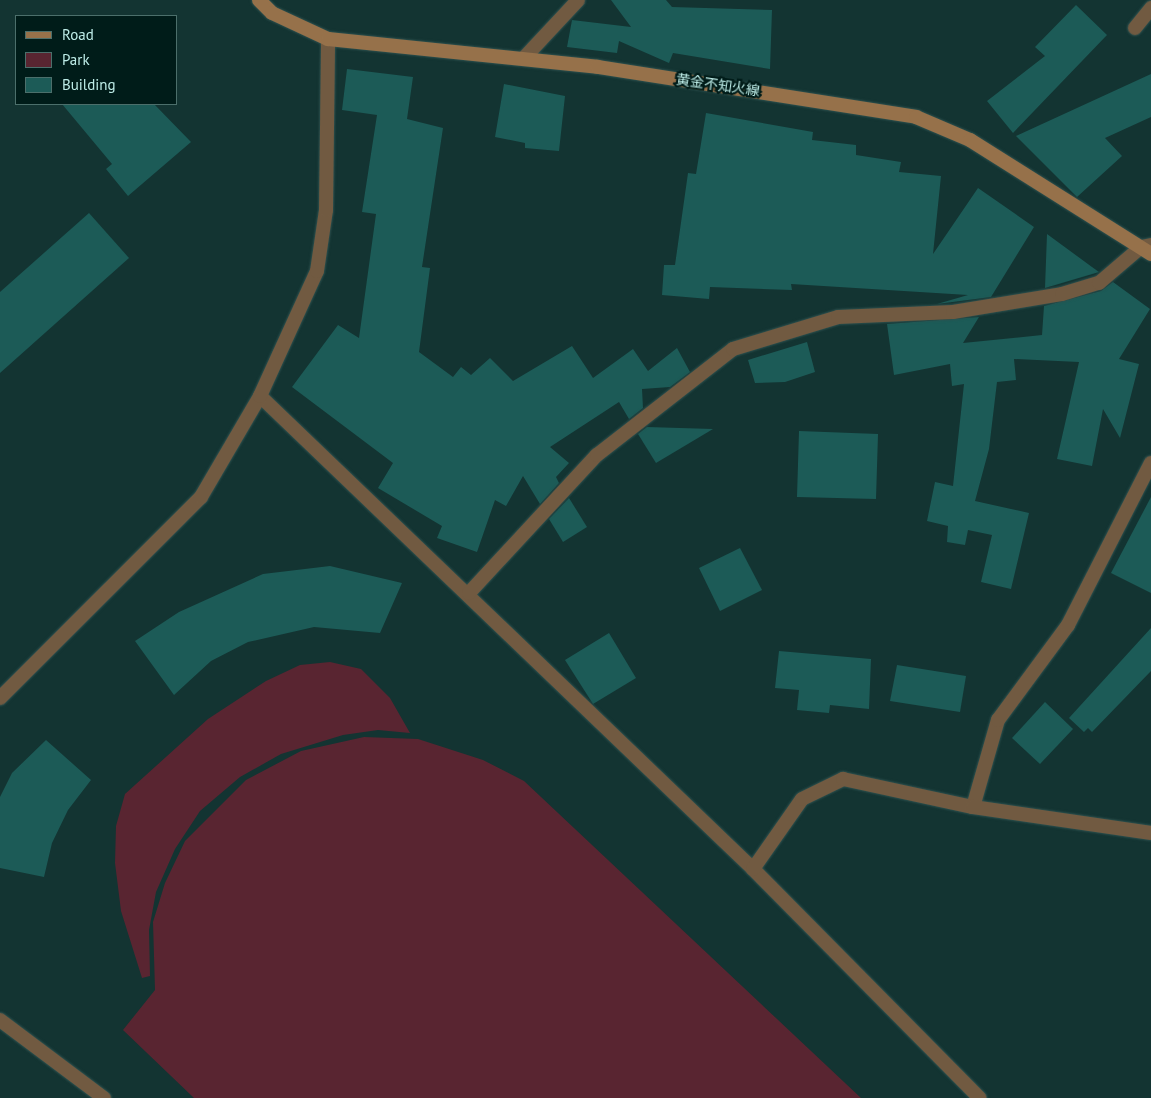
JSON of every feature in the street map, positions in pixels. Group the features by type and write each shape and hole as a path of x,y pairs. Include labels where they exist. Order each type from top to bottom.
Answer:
{"main road":[{"name":"黄金不知火線","path":"259,0 272,13 328,39 524,58 916,117 970,140 1148,249"}],"street":[{"path":"524,58 578,0"},
{"path":"1135,28 1151,8"},
{"path":"0,698 201,497 260,396 317,271 326,210 328,39"},
{"path":"469,593 597,455 733,349 838,317 953,312 1062,294 1099,283 1148,249"},
{"path":"260,396 469,593 753,869 980,1098"},
{"path":"973,807 998,720 1068,625 1151,463"},
{"path":"753,869 802,799 843,779 973,807 1151,833"},
{"path":"0,1020 104,1098"}],"green space":[{"path":"330,662 361,669 390,698 410,733 378,730 343,735 281,754 240,777 200,811 175,849 156,892 149,930 150,976 142,978 121,911 115,863 116,826 125,794 208,719 266,681 300,665"},
{"path":"364,737 418,739 483,760 524,781 861,1098 194,1098 123,1030 155,990 153,922 165,883 185,841 246,780 301,751"}],"building":[{"path":"611,0 666,0 672,7 772,10 770,69 673,53 669,63 619,41 617,53 567,47 572,20 631,27"},
{"path":"1076,5 1107,35 1013,133 987,101 1045,56 1035,47"},
{"path":"347,69 413,77 407,119 443,128 422,267 430,268 419,352 453,377 461,367 471,375 490,358 513,381 572,346 593,378 633,349 648,371 677,348 690,372 670,387 642,389 643,408 629,419 619,402 550,447 569,463 556,477 559,483 540,504 523,476 506,506 495,500 477,552 437,538 442,526 378,488 393,463 292,387 338,325 359,338 376,214 362,212 377,115 342,110"},
{"path":"1151,74 1151,117 1105,138 1122,156 1077,197 1016,136"},
{"path":"504,84 565,96 559,151 525,148 525,143 495,137"},
{"path":"63,105 155,105 191,142 128,196 106,169 112,164"},
{"path":"706,113 813,132 812,140 856,145 856,155 901,162 899,172 941,176 933,254 978,188 1034,227 991,297 937,304 968,295 791,284 792,290 710,287 709,299 662,295 664,265 675,265 688,173 696,174"},
{"path":"89,213 129,258 0,373 0,292"},
{"path":"1047,234 1092,267 1099,272 1045,288"},
{"path":"1113,282 1150,309 1119,359 1139,364 1120,438 1103,409 1092,466 1057,459 1079,362 1014,359 1016,380 997,382 989,449 975,501 1029,513 1011,589 981,582 992,535 968,530 965,545 947,542 948,526 927,521 935,482 953,486 964,384 952,386 950,364 894,375 887,324 979,317 963,343 1042,335 1044,306 1101,291"},
{"path":"807,342 815,372 785,382 755,383 748,360"},
{"path":"647,427 713,429 656,463 638,434"},
{"path":"799,431 878,434 876,499 797,497"},
{"path":"1151,497 1151,593 1111,573"},
{"path":"569,498 587,527 563,542 549,519"},
{"path":"740,548 762,590 720,611 699,568"},
{"path":"330,566 402,583 380,633 314,627 248,642 211,661 174,695 135,641 179,612 263,574"},
{"path":"1151,628 1151,671 1092,732 1088,728 1084,732 1069,718"},
{"path":"609,633 636,678 593,704 565,660"},
{"path":"779,651 871,659 869,709 830,705 829,713 797,710 799,690 775,688"},
{"path":"897,665 966,676 960,712 890,701"},
{"path":"1045,702 1073,729 1040,764 1012,738"},
{"path":"46,740 91,780 68,810 52,843 44,877 0,868 0,797 12,773"}]}
